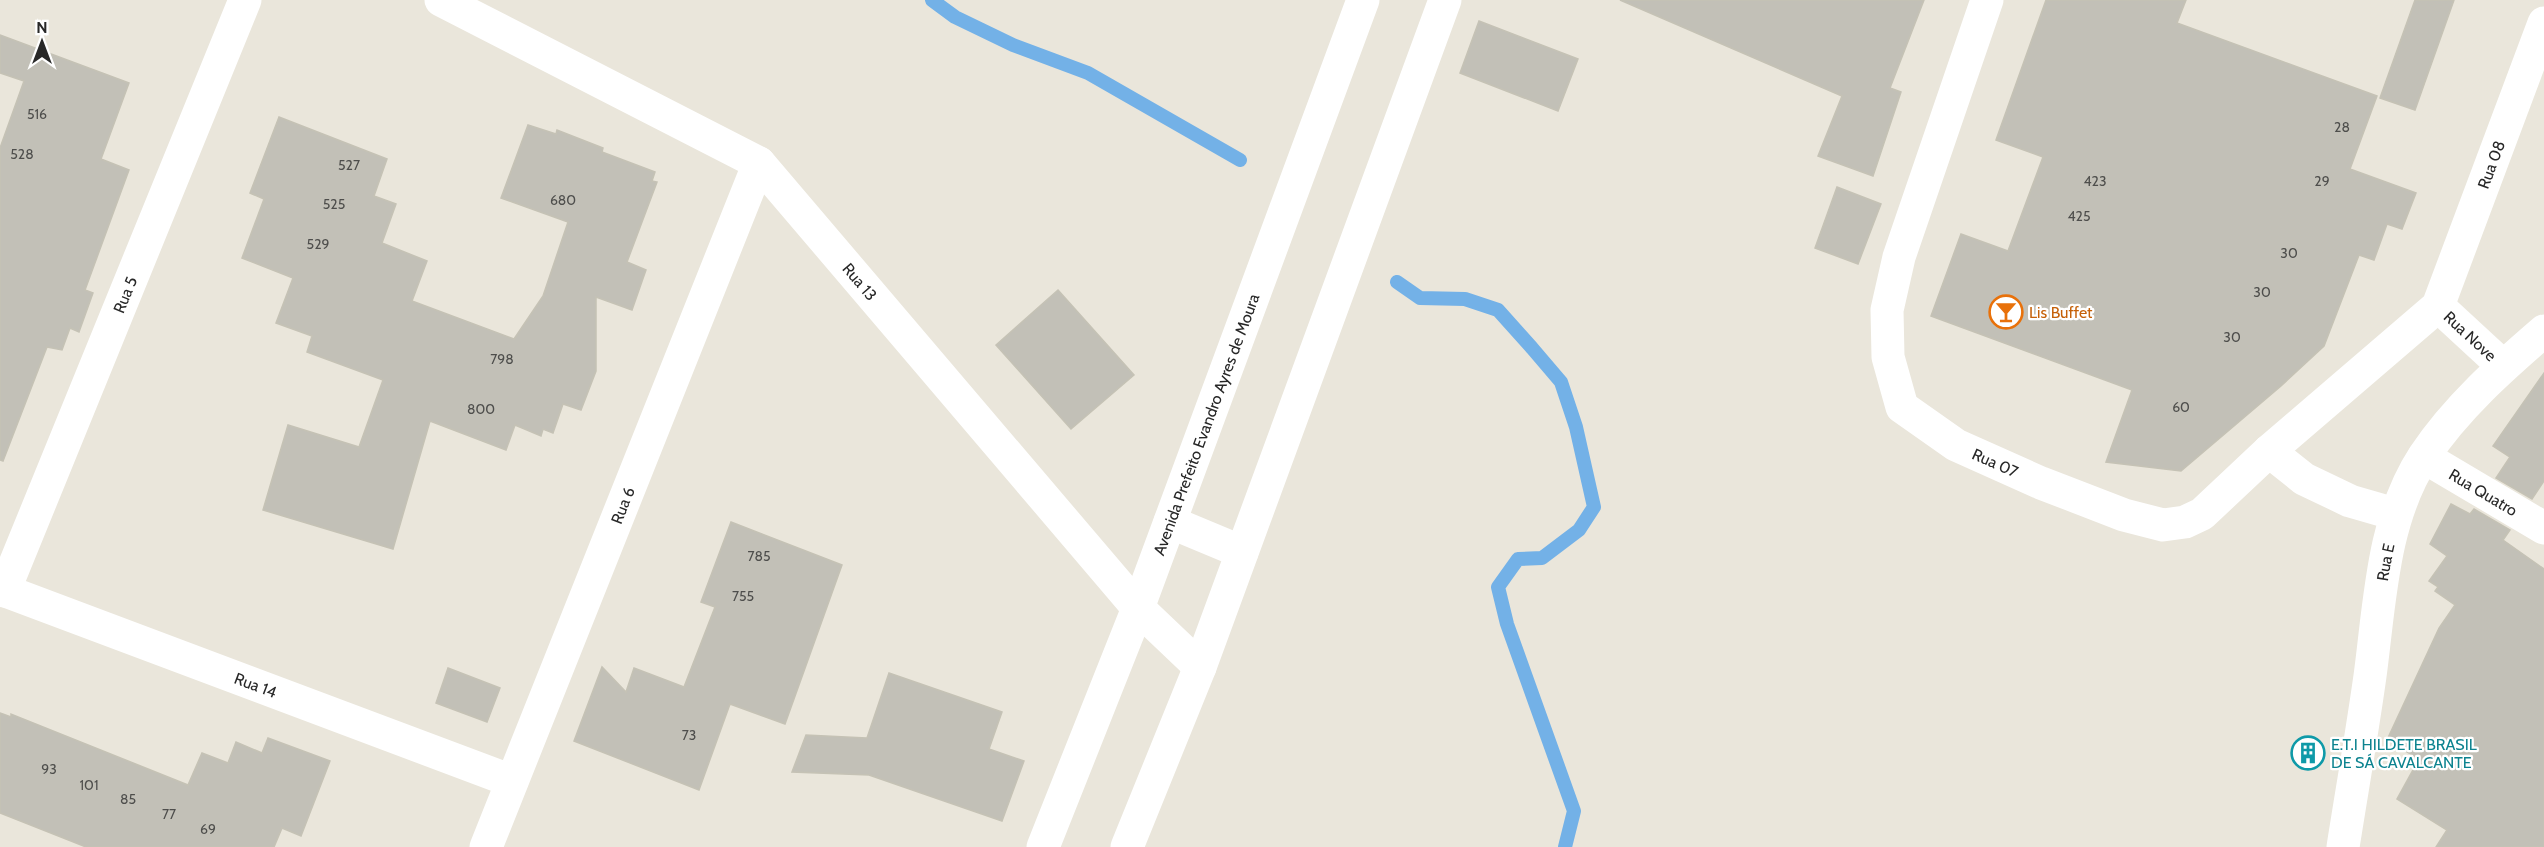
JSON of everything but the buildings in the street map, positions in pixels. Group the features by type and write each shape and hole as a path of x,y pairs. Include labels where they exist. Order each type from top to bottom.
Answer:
{"street":[{"name":"Rua 5","path":"2,590 245,0"},
{"name":"Rua 13","path":"441,0 759,163 1138,608 1200,667"},
{"name":"Avenida Prefeito Evandro Ayres de Moura","path":"1043,847 1138,608 1364,0"},
{"path":"1127,847 1200,667 1445,0"},
{"name":"Rua 07","path":"1987,0 1899,257 1887,310 1888,357 1902,407 1956,445 2124,515 2163,525 2185,522 2202,514 2269,451 2438,306"},
{"name":"Rua 08","path":"2438,306 2544,23"},
{"name":"Rua 6","path":"486,847 759,163"},
{"name":"Rua Nove","path":"2438,306 2503,366"},
{"name":"Rua E","path":"2343,847 2385,566 2395,514 2424,457 2451,422 2503,366 2544,331"},
{"path":"2269,451 2304,479 2350,501 2395,514"},
{"name":"Rua Quatro","path":"2424,457 2544,528"},
{"path":"1170,522 1242,552"},
{"name":"Rua 14","path":"2,590 512,781"}],"waterway":[{"path":"932,0 955,17 1013,45 1088,73 1240,160"},
{"path":"1397,282 1420,298 1465,299 1498,310 1561,382 1576,427 1594,507 1579,530 1542,558 1518,559 1498,587 1507,624 1574,811 1565,847"}],"place":[{"name":"Lis Buffet","path":"2006,312"},
{"name":"E.T.I HILDETE BRASIL DE SÁ CAVALCANTE","path":"2308,753"}]}
